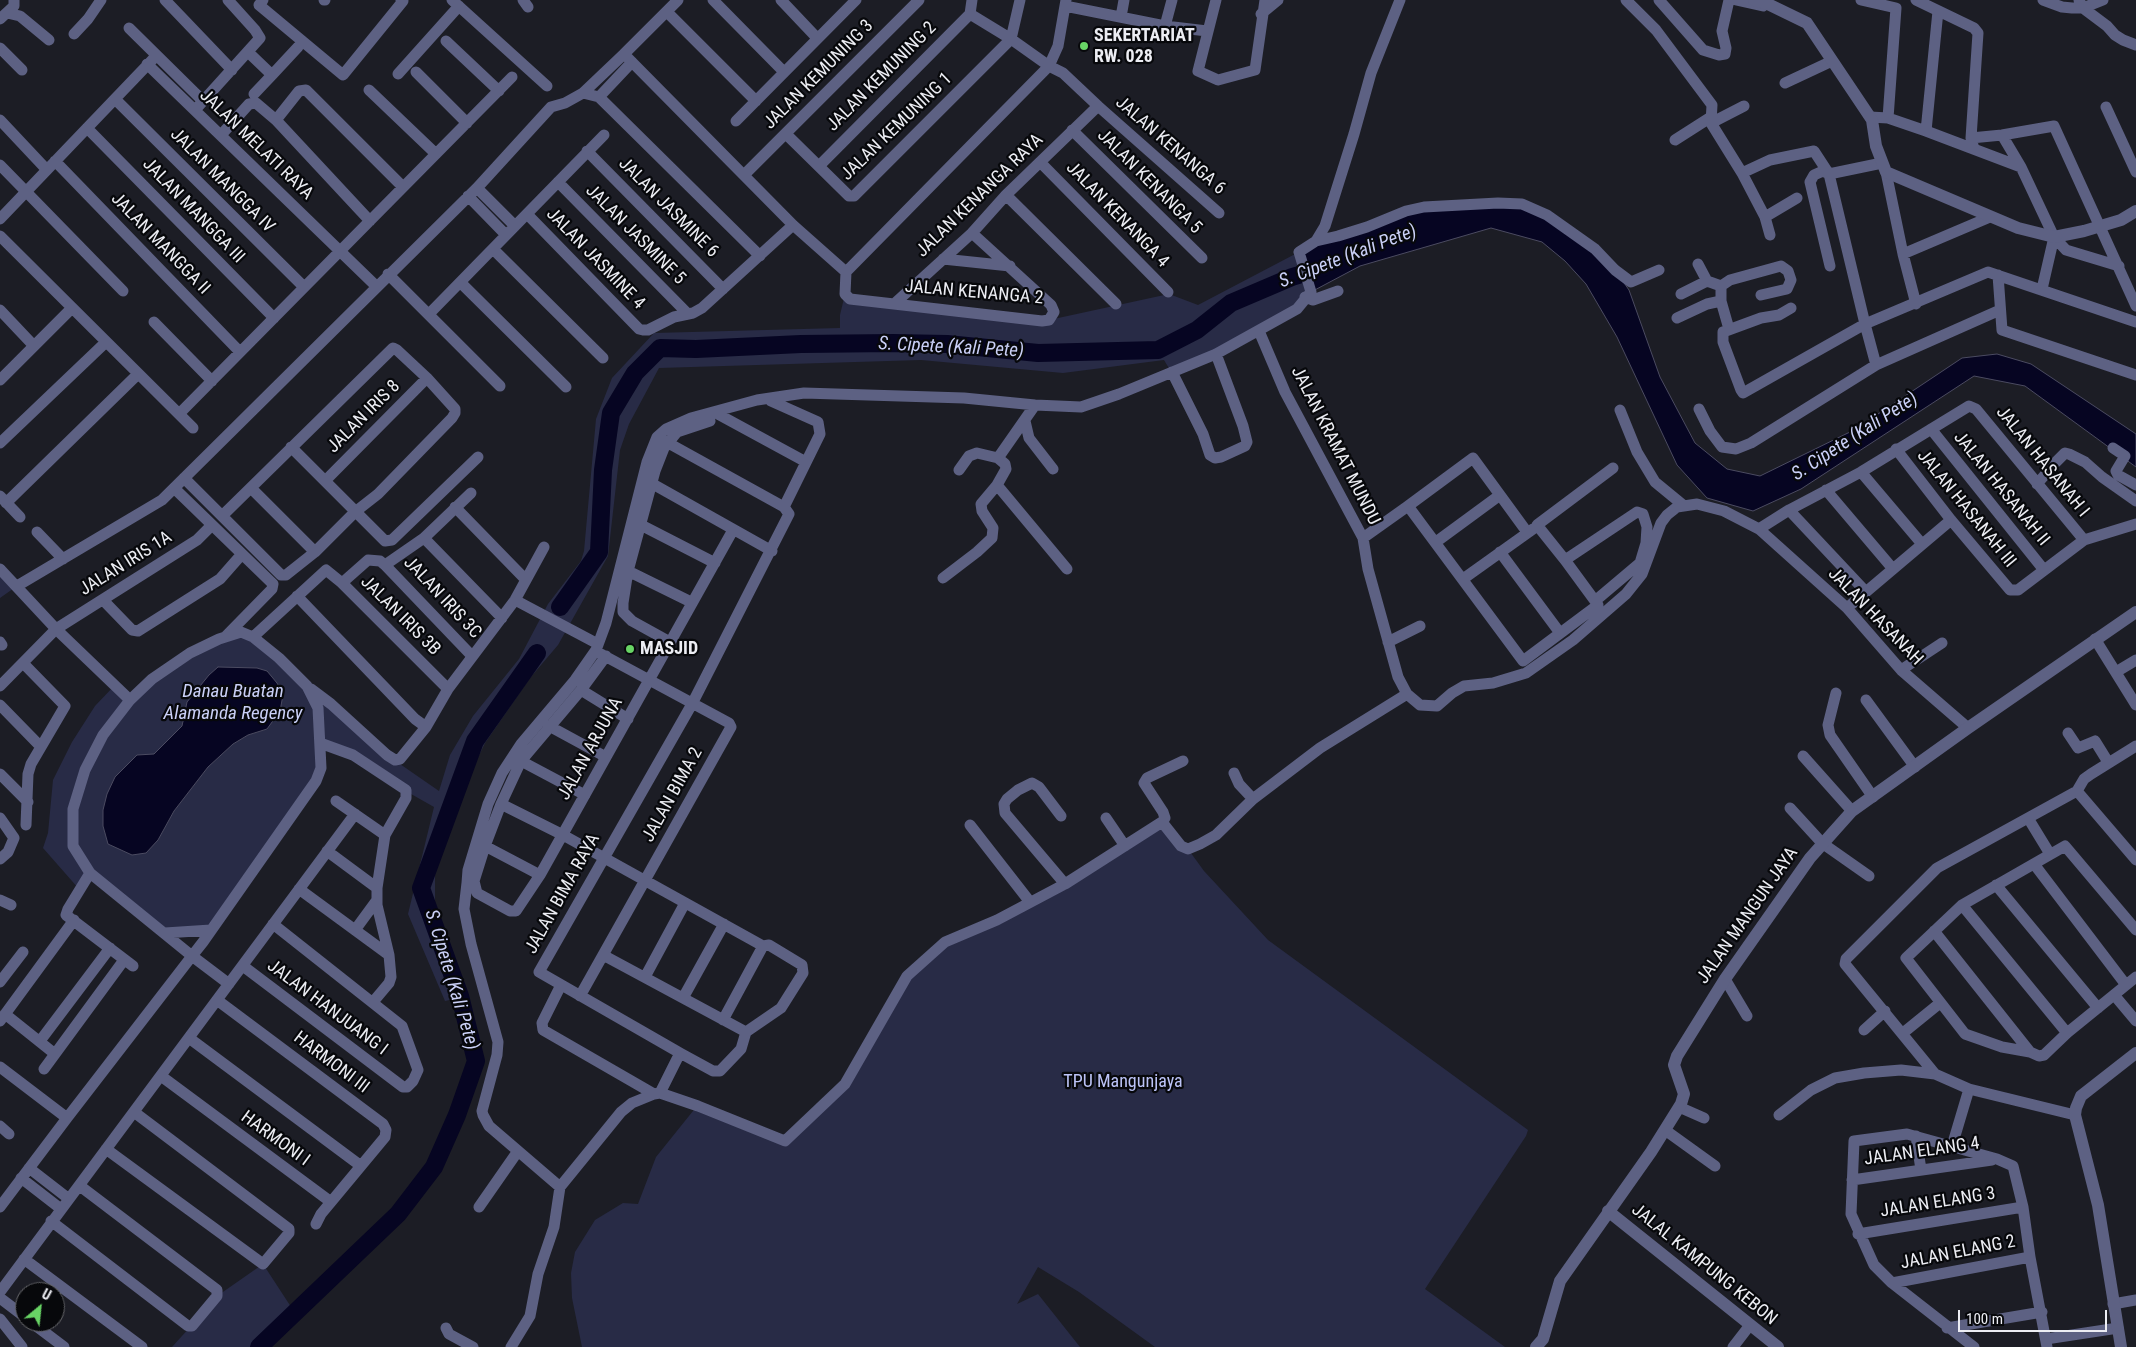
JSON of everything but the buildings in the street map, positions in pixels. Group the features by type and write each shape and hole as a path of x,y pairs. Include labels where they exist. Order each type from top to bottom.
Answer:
{"street":[{"path":"3,16 14,6 14,0"},
{"path":"74,34 88,19 101,0"},
{"path":"164,0 232,70"},
{"path":"129,28 199,105 248,52 260,36 228,0"},
{"path":"263,0 259,5 342,75 402,0"},
{"path":"599,97 628,58 678,0"},
{"path":"713,0 784,72"},
{"path":"781,0 817,38"},
{"name":"JALAN KEMUNING 3","path":"744,175 919,0"},
{"path":"972,0 970,14 1011,39 1049,66 1063,73 1098,106"},
{"path":"1011,39 1020,0"},
{"path":"1121,17 1124,0"},
{"path":"1165,26 1172,0"},
{"path":"1216,0 1198,71 1218,80 1255,70 1264,0"},
{"path":"1261,14 1278,0"},
{"path":"1338,292 1313,300 1308,295 1299,252 1316,240 1325,226 1371,73 1400,0"},
{"path":"1626,0 1656,30 1693,77 1712,105 1711,120 1765,217 1770,235"},
{"path":"1659,0 1703,50 1720,55 1725,54 1726,48 1722,31 1729,0"},
{"path":"1736,0 1782,10"},
{"path":"1754,0 1782,10 1807,23 1872,120 1876,146 1884,167 1916,304"},
{"path":"1861,0 1899,4 1888,118"},
{"path":"1916,0 1974,28 1978,33 1972,144"},
{"path":"2043,0 2062,7 2103,0"},
{"path":"736,121 851,1"},
{"path":"398,74 456,3 547,86"},
{"path":"894,304 850,299 846,294 846,272 1049,66 1058,46 1065,3 1165,26 1208,31"},
{"path":"2081,4 2115,35 2136,45"},
{"path":"1926,130 1938,11"},
{"path":"667,12 756,100"},
{"name":"JALAN KEMUNING 2","path":"820,165 970,14"},
{"path":"3,16 20,16 49,40"},
{"name":"JALAN KEMUNING 1","path":"786,134 850,196 854,196 1011,39"},
{"path":"446,41 499,91"},
{"path":"254,94 298,47"},
{"path":"0,48 22,70"},
{"path":"248,52 272,75"},
{"path":"0,219 156,56"},
{"path":"17,586 162,500 472,192 551,107 565,103 583,92 628,58"},
{"path":"628,58 793,225 846,272"},
{"path":"1785,83 1832,60"},
{"name":"JALAN MELATI RAYA","path":"148,64 199,105 221,135 376,286"},
{"path":"416,72 467,123"},
{"path":"179,414 512,77"},
{"path":"276,120 299,91 306,90 403,188"},
{"path":"369,90 436,154"},
{"path":"583,92 599,97 760,256"},
{"name":"JALAN MANGGA IV","path":"115,99 304,287"},
{"path":"221,135 251,102 256,103 276,120 370,220"},
{"name":"JALAN KENANGA RAYA","path":"894,304 972,233 1006,195 1098,106"},
{"name":"JALAN KENANGA 6","path":"1098,106 1219,213"},
{"path":"1675,140 1711,120 1744,106"},
{"path":"2106,107 2136,172"},
{"path":"1870,117 1888,118 1972,144 2021,167"},
{"path":"0,120 47,170"},
{"path":"1972,144 2054,126 2136,306"},
{"name":"JALAN MANGGA III","path":"87,128 274,318"},
{"name":"JALAN KENANGA 5","path":"1072,130 1202,258"},
{"path":"428,314 604,135"},
{"path":"2002,136 2021,167 2054,237 2066,250 2119,266"},
{"name":"JALAN JASMINE 6","path":"587,151 723,289"},
{"path":"1742,173 1770,160 1814,151 1829,174 1864,324 1876,365"},
{"name":"JALAN MANGGA II","path":"56,161 240,352"},
{"name":"JALAN KENANGA 4","path":"1040,162 1168,292"},
{"path":"0,165 123,291"},
{"path":"1830,266 1810,185 1810,179 1814,175 1823,172 1829,174 1884,167 1990,217 2018,228 2054,237 2121,220 2136,211"},
{"name":"JALAN JASMINE 5","path":"558,182 688,314"},
{"path":"472,192 515,226"},
{"path":"472,192 506,236"},
{"path":"1006,195 1116,304"},
{"path":"1765,217 1797,198"},
{"path":"1316,240 1345,234 1406,211 1424,207 1498,203 1522,204 1547,215 1595,249 1615,270 1631,282 1660,270"},
{"name":"JALAN JASMINE 4","path":"526,214 639,329 648,330 674,317 688,314"},
{"path":"1903,254 1990,217"},
{"path":"688,314 702,308 793,225"},
{"name":"JALAN KENANGA 2","path":"894,304 1042,321 1049,320 1054,312 1051,305 972,233"},
{"path":"0,236 193,428"},
{"path":"2042,289 2054,237"},
{"path":"493,249 603,358"},
{"path":"944,259 1010,266"},
{"path":"1698,264 1707,281 1721,286"},
{"path":"1721,286 1730,280 1781,266 1788,271 1791,280 1787,289 1761,295"},
{"path":"1791,308 1778,315 1761,318 1723,332 1723,342 1740,390 1743,393 1864,324 1916,304 1986,273 2042,289 2136,322"},
{"path":"388,274 500,386"},
{"path":"1998,275 2002,330 2136,375"},
{"path":"1681,294 1707,281"},
{"path":"461,282 566,386"},
{"path":"1721,286 1721,300 1729,329"},
{"path":"670,642 632,621 623,612 623,603 628,571 651,483 666,444 677,432 718,415 771,399 814,393 964,398 1035,405 1081,407 1119,394 1216,354 1297,309 1308,295"},
{"path":"1677,318 1707,304 1721,300"},
{"path":"0,380 72,308"},
{"path":"0,310 34,346"},
{"path":"1699,410 1710,431 1722,447 1736,449 1751,442 1876,365 2000,310"},
{"path":"154,322 212,381"},
{"name":"JALAN KRAMAT MUNDU","path":"1258,331 1285,392 1363,538 1368,569 1388,642 1398,677 1407,694"},
{"path":"0,443 106,342"},
{"path":"184,478 222,516 281,575 286,575 315,552 356,512 378,494 456,413 455,409 427,378 393,348 222,516"},
{"path":"1172,372 1200,428 1210,455 1215,458 1221,457 1245,446 1247,442 1243,426 1216,354"},
{"path":"20,517 3,499 138,374"},
{"name":"JALAN IRIS 8","path":"325,481 427,378"},
{"path":"657,437 666,444 784,507 820,434 818,422 771,399"},
{"path":"998,458 1035,405"},
{"name":"JALAN HASANAH I","path":"1931,429 1965,407 1976,409 2084,540"},
{"path":"1162,822 1175,840 1181,846 1188,849 1216,835 1253,799 1320,748 1407,694 1420,705 1437,706 1452,692 1464,686 1493,684 1526,672 1573,640 1626,594 1648,563 1661,523 1672,511 1683,505 1655,482 1645,467 1620,410"},
{"path":"560,1187 488,1126 482,1111 498,1055 498,1042 473,952 464,909 468,870 488,804 502,773 520,744 575,680 597,647 610,610 650,453 657,437 672,426 691,418 718,415 806,462"},
{"path":"1025,421 1029,438 1053,470"},
{"path":"1759,529 1788,510 1861,472 1931,429"},
{"name":"JALAN HASANAH II","path":"1931,429 2044,570"},
{"path":"292,447 385,541 392,540 478,457"},
{"path":"2113,448 2125,456 2116,472 2136,485"},
{"name":"JALAN HASANAH III","path":"1896,449 1951,520 2010,590 2018,590 2044,570"},
{"path":"943,578 992,538 993,528 982,511 981,504 1006,469 1005,464 998,458 973,453 959,470"},
{"path":"2037,484 2056,462 2066,454 2069,454 2085,462 2115,487 2136,501"},
{"path":"1363,538 1473,458 1500,495 1565,560 1598,606 1523,661 1408,506"},
{"path":"1463,579 1613,468"},
{"path":"1861,472 1922,544"},
{"path":"651,483 772,551"},
{"path":"996,485 1067,569"},
{"path":"174,488 273,584 272,589 226,636"},
{"path":"251,488 315,552"},
{"path":"1826,490 1893,569"},
{"path":"342,583 368,560 373,559 386,565 424,538 471,493"},
{"path":"1436,542 1500,495"},
{"name":"JALAN HASANAH","path":"1683,505 1710,506 1759,529 1846,608 1901,670 1968,728"},
{"path":"455,507 526,580"},
{"name":"JALAN BIMA RAYA","path":"746,1032 741,1049 720,1070 713,1071 539,972 602,858 692,704 790,514 784,507"},
{"path":"1788,510 1866,592"},
{"path":"1565,560 1637,512 1644,516 1647,527 1646,543 1640,564 1595,601"},
{"path":"1846,608 1951,520"},
{"path":"2044,570 2084,540 2136,524"},
{"name":"JALAN IRIS 1A","path":"0,686 56,629 197,540 212,525"},
{"path":"641,525 715,563"},
{"name":"JALAN ARJUNA","path":"485,846 474,881 475,887 479,895 498,906 516,912 540,876 691,602 733,530"},
{"path":"37,532 63,559"},
{"path":"424,538 502,618"},
{"path":"230,982 90,873 73,846 73,809 85,770 104,735 130,700 167,668 202,646 241,632 253,637 279,658 307,686 331,704 386,755 395,760 400,759 426,727 448,689 515,600 544,547"},
{"path":"1500,552 1560,633"},
{"path":"103,600 132,630 138,631 220,578 242,554"},
{"name":"JALAN IRIS 3C","path":"386,565 472,656"},
{"path":"0,569 56,629 130,700"},
{"name":"JALAN IRIS 3B","path":"297,596 326,570 342,583 448,689"},
{"path":"628,571 691,602"},
{"path":"253,637 297,596 415,719 426,727"},
{"path":"515,600 573,631 597,647 606,656 692,704"},
{"name":"JALAN MANGUN JAYA","path":"1542,1344 1560,1282 1679,1107 1684,1094 1674,1065 1677,1056 1725,979 1822,843 1852,811 2136,612"},
{"path":"1388,642 1420,626"},
{"path":"2096,639 2136,705"},
{"path":"1901,670 1942,642"},
{"path":"540,876 485,846 521,760 581,690 606,656"},
{"path":"2116,672 2136,660"},
{"path":"22,663 65,706 30,764 26,825"},
{"path":"0,1207 194,954 316,781 321,768 318,708 307,686"},
{"path":"581,690 628,719"},
{"path":"1836,693 1828,725 1830,735 1873,796"},
{"path":"1866,700 1914,767"},
{"name":"JALAN BIMA 2","path":"580,996 731,726 729,723 692,704"},
{"path":"0,705 41,747"},
{"path":"549,726 606,758"},
{"path":"2068,733 2078,748 2095,741 2108,762"},
{"path":"273,924 373,1002 391,980 389,955 377,900 377,888 385,835 406,798 406,790 353,755 320,743"},
{"path":"1936,1074 1847,968 1846,959 1936,868 2077,791 2084,779 2136,746"},
{"path":"1803,756 1852,811"},
{"path":"521,760 586,795"},
{"path":"561,985 542,1023 543,1030 657,1094 694,1104 785,1141 844,1084 907,976 945,942 997,920 1065,884 1162,822 1165,818 1163,812 1144,783 1147,778 1183,761"},
{"path":"1234,773 1239,784 1253,799"},
{"path":"0,774 28,802"},
{"path":"1061,816 1039,787 1032,783 1018,790 1004,804 1006,813 1065,884"},
{"path":"2077,791 2136,860"},
{"path":"336,801 385,835"},
{"path":"501,804 563,835 763,946 769,945 802,965 804,969 781,1008 746,1032 603,954"},
{"path":"1790,808 1822,843 1869,876"},
{"path":"0,1292 355,814"},
{"path":"0,818 14,838 8,852 1,860"},
{"path":"1106,818 1125,846"},
{"path":"2028,818 2050,854"},
{"path":"970,825 1030,902"},
{"path":"2136,930 2067,847 2064,847 1962,905 1906,958 1969,1037 2002,1047 2030,1052 2037,1056 2044,1055 2067,1033 2115,996 2136,977"},
{"path":"327,851 377,888"},
{"path":"2034,864 2126,985"},
{"path":"44,1069 129,963 66,914 90,873"},
{"path":"1996,885 2098,1008"},
{"path":"299,889 389,955"},
{"path":"0,900 12,905"},
{"path":"355,930 377,900"},
{"path":"645,977 685,903"},
{"path":"1962,905 2067,1033"},
{"path":"56,1054 40,1041 3,1017 74,920"},
{"path":"683,998 724,924"},
{"path":"165,933 211,930"},
{"path":"1934,931 2030,1052"},
{"path":"723,1020 763,946"},
{"path":"40,1041 110,948"},
{"path":"0,982 23,952"},
{"name":"JALAN HANJUANG I","path":"243,966 402,1087 407,1087 417,1075 418,1070 402,1026 373,1002"},
{"path":"1725,979 1747,1016"},
{"path":"2115,996 2136,1021"},
{"name":"HARMONI III","path":"216,1000 384,1124 386,1130 385,1137 361,1166"},
{"path":"1903,1034 1940,1003"},
{"path":"1864,1030 1884,1011"},
{"path":"189,1038 361,1166 321,1214 316,1224"},
{"path":"511,1347 530,1316 538,1274 554,1227 560,1187 621,1112 632,1103 657,1094 680,1053"},
{"path":"2121,1347 2098,1205 2076,1108 2081,1096 2136,1054"},
{"path":"0,1067 67,1118"},
{"path":"1779,1115 1811,1090 1835,1078 1901,1070 1936,1074 1969,1089 2076,1108"},
{"name":"HARMONI I","path":"161,1076 331,1202"},
{"path":"1952,1146 1969,1089"},
{"path":"1679,1107 1704,1118"},
{"path":"106,1150 263,1264 289,1233 289,1229 134,1112"},
{"path":"1664,1130 1715,1166"},
{"path":"1974,1347 1947,1328 1892,1283 1874,1265 1858,1234 1851,1214 1854,1141 1906,1134 1997,1159 2014,1167 2023,1207 2046,1343 2118,1328"},
{"path":"1916,1136 1921,1170"},
{"path":"479,1207 518,1151"},
{"name":"JALAN ELANG 4","path":"1852,1180 1997,1159"},
{"path":"29,1168 69,1199"},
{"path":"21,1178 61,1209"},
{"path":"51,1221 188,1326 192,1326 217,1296 217,1290 80,1186"},
{"name":"JALAN ELANG 3","path":"1858,1234 2023,1207"},
{"name":"JALAL KAMPUNG KEBON","path":"1608,1211 1778,1347"},
{"name":"JALAN ELANG 2","path":"1892,1283 2030,1257"},
{"path":"24,1259 142,1347"},
{"path":"0,1298 15,1309"},
{"path":"2113,1304 2136,1300"},
{"path":"1947,1328 2042,1312"},
{"path":"0,1319 22,1347"},
{"path":"1734,1347 1750,1325"},
{"path":"446,1328 448,1334 473,1347"},
{"path":"43,1332 58,1345"}],"green space":[{"path":"1299,252 1311,292 1302,303 1173,375 1164,360 1063,373 921,360 659,368 629,424 620,450 608,556 558,645 530,678 485,743 463,788 444,839 435,875 435,902 468,996 445,1001 408,914 434,807 321,743 321,768 211,930 165,933 90,873 79,889 43,848 48,833 53,780 72,742 95,706 115,685 130,699 152,679 241,632 387,755 439,791 450,755 473,716 519,659 548,604 581,561 584,551 596,419 612,378 654,333 840,328 840,315 845,294 1049,320 1169,294 1198,305","holes":["749,346 696,349 675,348","198,690 268,729 248,735 233,744 208,767 174,811 158,840 108,843 103,826 103,810 182,726 188,702"]},
{"path":"0,569 17,586 0,598"},
{"name":"TPU Mangunjaya","path":"1162,822 1188,849 1204,871 1268,940 1528,1130 1526,1136 1425,1289 1505,1347 1155,1347 1079,1292 1038,1267 1017,1304 1038,1294 1080,1347 582,1347 572,1298 571,1273 575,1252 595,1220 623,1203 638,1204 656,1157 697,1106 789,1140 845,1084 891,1000 945,942 997,920"},
{"path":"263,1264 295,1313 257,1347 172,1347 220,1294"}],"water":[{"path":"1498,203 1547,215 1615,270 1629,290 1660,377 1695,443 1727,469 1760,476 1854,430 1962,358 1997,354 2031,364 2136,434 2136,467 2025,386 1974,376 1801,489 1753,511 1707,498 1677,465 1617,337 1586,284 1565,261 1542,242 1491,228 1360,266 1311,292 1299,252 1406,211"},
{"name":"Danau Buatan Alamanda Regency","path":"218,667 257,668 267,671 277,683 283,695 280,711 267,729 248,735 233,744 208,767 174,811 158,840 146,853 132,855 108,844 103,826 103,810 107,794 115,777 137,755 154,754 182,726 187,702"}],"waterway":[{"name":"S. Cipete (Kali Pete)","path":"560,607 599,552 603,470 611,413 635,373 660,348 696,349 801,344 893,343 947,344 1038,353 1158,350 1197,330 1231,303 1292,277 1322,268"},
{"name":"S. Cipete (Kali Pete)","path":"259,1347 398,1214 434,1167 457,1115 476,1061 460,996 421,888 475,741 537,653"}],"place":[{"name":"SEKERTARIAT RW. 028","path":"1084,46"},
{"name":"MASJID","path":"630,649"}]}
